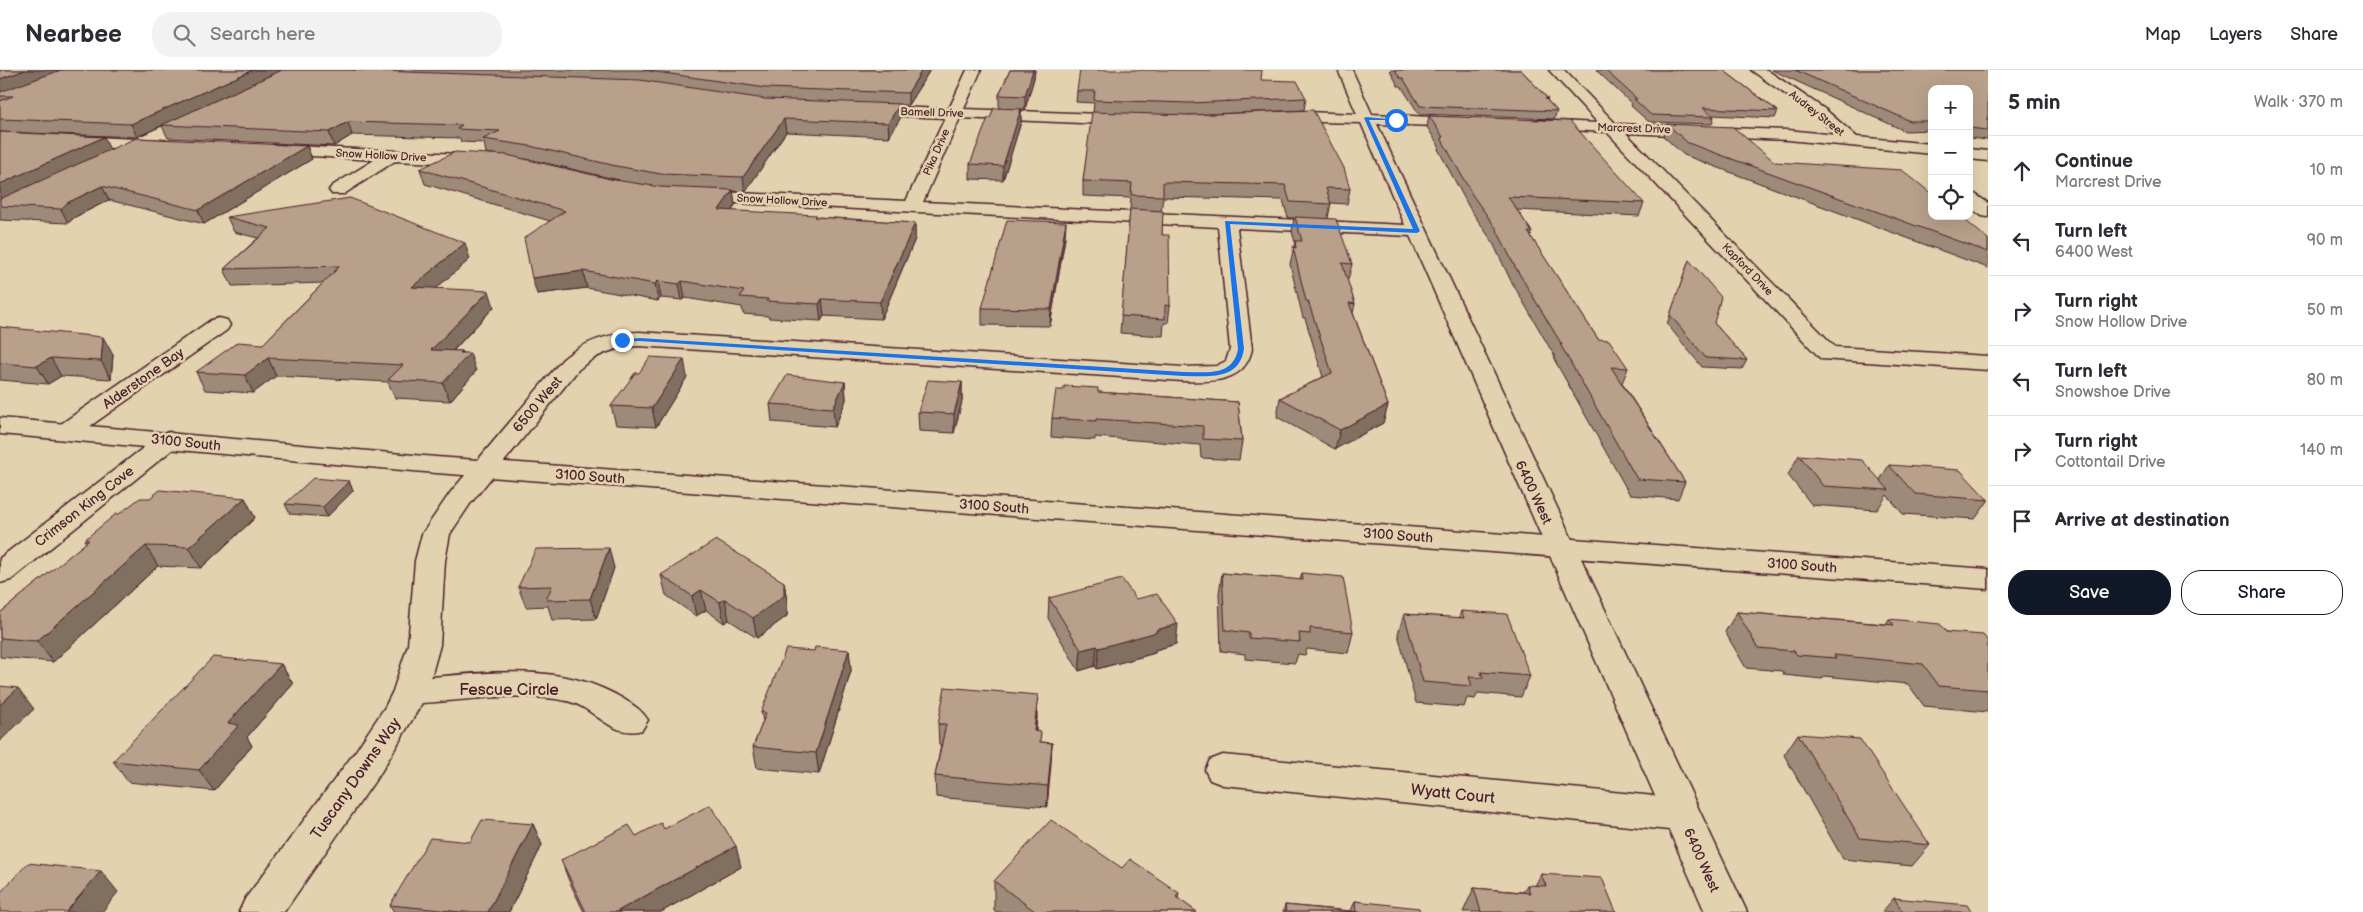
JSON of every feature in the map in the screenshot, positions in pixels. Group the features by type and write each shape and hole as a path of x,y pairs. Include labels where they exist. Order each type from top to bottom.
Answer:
{"street":[{"name":"Pika Drive","path":"912,207 974,70"},
{"name":"6400 West","path":"1345,70 1726,912"},
{"name":"Kapford Drive","path":"1556,70 1829,354 1988,363"},
{"name":"Audrey Street","path":"1758,70 1821,113 1851,140"},
{"name":"Bamell Drive","path":"844,109 1148,121"},
{"path":"1265,117 1366,118 1482,123"},
{"name":"Marcrest Drive","path":"1521,124 1762,133 1928,149"},
{"path":"110,158 166,132"},
{"path":"0,138 181,146"},
{"name":"Snow Hollow Drive","path":"261,150 496,161"},
{"path":"1973,154 1988,156"},
{"path":"338,190 390,156"},
{"name":"Snow Hollow Drive","path":"677,195 1417,231"},
{"path":"1973,201 1988,212"},
{"name":"6500 West","path":"484,469 570,365 581,355 597,347 622,340 1183,374 1207,374 1229,370 1239,361 1241,349 1227,222"},
{"name":"Alderstone Bay","path":"67,431 219,325"},
{"name":"3100 South","path":"0,426 484,469 1988,579"},
{"name":"Crimson King Cove","path":"0,573 169,440"},
{"name":"Tuscany Downs Way","path":"260,912 386,737 410,691 424,645 430,561 436,534 454,507 484,469"},
{"name":"Fescue Circle","path":"410,691 530,686 566,689 583,693 630,720"},
{"name":"Wyatt Court","path":"1224,770 1682,815"}],"building":[{"path":"0,70 25,70 0,79"},
{"path":"61,70 253,70 131,124 0,119 0,101 13,96 0,96 0,92"},
{"path":"282,70 349,70 640,80 765,99 900,104 888,123 784,119 743,177 661,174 616,166 530,146 483,139 500,131 457,129 462,125 348,122 329,132 162,125"},
{"path":"643,70 922,70 908,93 766,88"},
{"path":"1010,70 1033,70 1025,96 999,95"},
{"path":"1080,70 1262,70 1261,80 1297,81 1306,98 1189,103 1094,100 1095,91 1077,91"},
{"path":"1395,70 1521,70 1557,111 1420,106 1403,78 1400,78"},
{"path":"1605,70 1723,70 1778,111 1703,108 1714,117 1651,115 1634,99 1637,99"},
{"path":"1795,70 1988,70 1988,130 1973,128 1973,85 1928,85 1928,121 1910,121"},
{"path":"994,108 1021,109 1003,166 970,164 988,118 990,118"},
{"path":"1313,110 1344,168 1350,189 1326,188 1331,204 1290,202 1285,185 1163,182 1163,196 1131,195 1132,183 1083,181 1092,112 1190,115"},
{"path":"1429,116 1570,121 1644,203 1508,197 1532,232 1528,232 1598,339 1609,340 1628,368 1611,367 1685,482 1637,479 1560,344 1562,345 1514,265 1496,228 1473,196 1441,138 1443,137"},
{"path":"1667,124 1733,127 1775,162 1902,170 1928,191 1928,220 1965,220 1988,239 1988,252 1688,143"},
{"path":"0,132 104,137 0,184"},
{"path":"136,138 307,146 198,210 102,186 67,203 61,209 0,206 0,199"},
{"path":"455,152 507,155 615,180 660,187 733,190 719,210 915,223 880,302 822,299 819,304 766,301 768,299 740,297 744,291 682,281 679,284 658,281 655,284 583,271 532,278 524,238 565,211 420,169"},
{"path":"350,198 465,243 412,287 489,291 431,350 470,353 443,383 388,380 403,365 268,358 245,375 196,372 238,342 263,344 340,266 224,269 270,228 227,217"},
{"path":"1130,209 1163,211 1162,235 1169,235 1170,306 1165,305 1165,319 1121,316"},
{"path":"1295,217 1336,219 1352,264 1342,263 1355,304 1349,303 1388,405 1340,430 1280,398 1332,373 1308,301 1306,301 1293,247 1296,248 1295,241 1302,241"},
{"path":"1007,220 1066,222 1051,309 982,308"},
{"path":"1689,260 1721,297 1714,323 1747,360 1706,358 1670,315"},
{"path":"0,327 103,337 101,361 51,358 37,366 0,363"},
{"path":"650,357 684,359 652,408 611,406 635,373 639,373"},
{"path":"787,375 845,382 833,408 770,404"},
{"path":"928,380 962,382 954,414 918,412"},
{"path":"1064,386 1098,388 1098,392 1238,402 1242,441 1203,439 1203,426 1052,418 1056,390 1064,390"},
{"path":"1799,455 1862,460 1889,490 1823,486"},
{"path":"1889,465 1960,470 1988,500 1915,494"},
{"path":"313,478 349,481 323,507 285,504"},
{"path":"160,490 245,498 189,547 146,546 37,641 0,638 0,613 89,540 84,540 116,514 119,514 140,498 150,498"},
{"path":"716,540 784,582 784,596 753,618 725,599 720,602 701,590 692,596 661,575"},
{"path":"609,548 590,599 546,600 552,586 518,587 536,549"},
{"path":"1222,573 1303,580 1302,573 1343,577 1353,632 1310,628 1310,634 1299,633 1300,642 1249,638 1249,633 1225,630"},
{"path":"1122,579 1136,599 1157,594 1178,624 1156,630 1157,632 1099,648 1097,646 1081,650 1049,598"},
{"path":"1461,611 1507,614 1530,676 1481,672 1483,678 1469,677 1472,686 1423,682 1404,614 1464,618"},
{"path":"1737,612 1894,625 1889,619 1940,624 1946,632 1983,635 1988,641 1988,690 1939,686 1923,664 1834,655 1836,658 1797,655 1794,651 1758,648"},
{"path":"815,647 849,650 816,753 753,747 766,713 761,712 786,649 814,651"},
{"path":"213,657 281,664 228,723 239,725 199,770 113,761"},
{"path":"0,686 18,688 0,705"},
{"path":"945,687 1038,695 1034,731 1041,732 1040,742 1052,743 1048,786 935,776 946,724 938,724"},
{"path":"1798,734 1860,739 1930,845 1860,838"},
{"path":"710,805 736,846 616,912 586,912 561,860 629,825 636,836 661,823 664,829"},
{"path":"482,820 533,824 488,912 461,912 390,905 430,838 470,842"},
{"path":"1051,820 1122,868 1130,859 1179,893 1176,897 1197,912 1036,912 994,881"},
{"path":"28,863 101,871 66,912 0,912 0,893"},
{"path":"1541,874 1602,878 1616,912 1481,912 1474,888 1530,893 1527,885 1546,886"},
{"path":"1894,898 1967,905 1972,912 1903,912"},
{"path":"1355,901 1419,908 1420,912 1356,912"},
{"path":"1285,905 1356,912 1286,912"}],"route":[{"path":"622,340 1183,374 1207,374 1229,370 1239,361 1241,349 1227,222 1417,231 1366,118 1396,120"}]}
